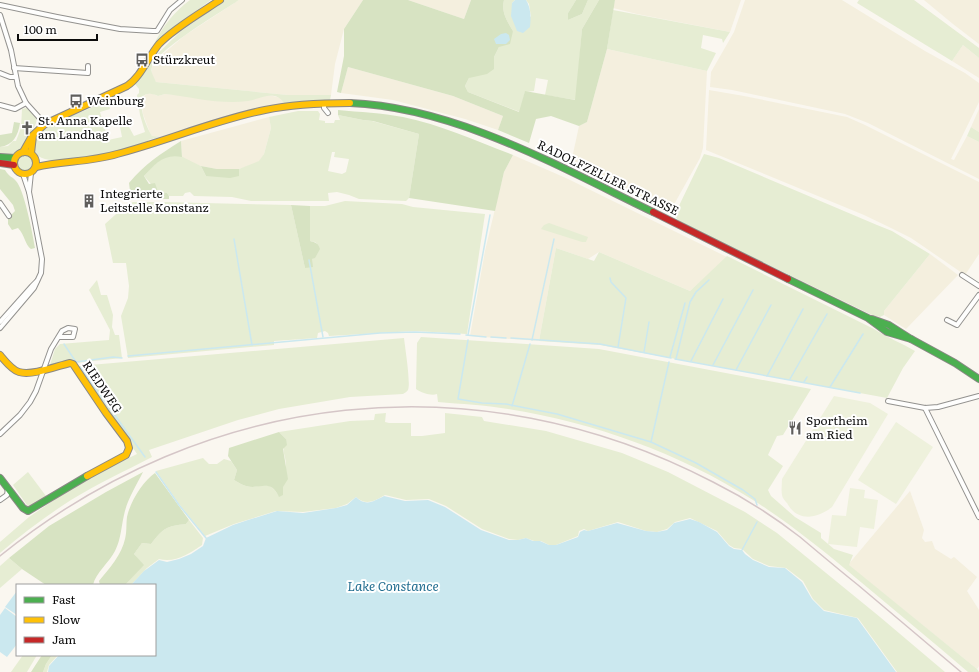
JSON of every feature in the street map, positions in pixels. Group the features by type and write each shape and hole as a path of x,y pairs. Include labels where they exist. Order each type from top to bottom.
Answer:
{"street":[{"path":"0,5 120,29 157,31 170,10 182,0"},
{"path":"52,163 36,167 30,173 23,174 17,171 14,162 18,154 23,152 37,130 45,124 133,82 140,74 149,57 160,43 220,0"},
{"path":"0,16 11,50 18,86 26,103 45,124"},
{"path":"14,68 88,73 88,66"},
{"path":"0,73 10,77 16,77"},
{"path":"0,104 15,109 26,103"},
{"path":"324,103 324,108 328,113"},
{"name":"RADOLFZELLER STRASSE","path":"52,163 95,159 130,151 257,113 292,106 324,103 374,104 406,110 430,116 499,140 579,176 868,318 887,332 911,339 955,363 979,379"},
{"path":"33,136 31,153 36,160 36,167"},
{"path":"23,152 31,153"},
{"path":"0,157 14,162"},
{"path":"36,160 52,163"},
{"path":"0,163 14,162"},
{"path":"29,192 30,173"},
{"path":"0,328 34,288 41,273 42,259 29,192 23,174"},
{"path":"0,203 9,216"},
{"path":"962,275 979,286"},
{"path":"0,322 38,281"},
{"path":"947,320 957,325 979,295"},
{"path":"0,434 20,416 30,402 36,391 51,349 59,336"},
{"name":"RIEDWEG","path":"0,355 12,368 27,373 70,363 73,364 127,441 129,447 126,455 98,469 28,511 23,508 8,487"},
{"path":"888,401 925,408 938,407 979,396"},
{"path":"925,408 979,517"},
{"path":"0,478 8,487 6,495 0,500"}],"shaded area":[{"path":"239,0 363,0 344,29 335,64 331,95 288,95 156,82 152,75 152,67 157,59 184,36"},
{"path":"408,0 471,0 464,19"},
{"path":"615,0 741,0 730,32 613,8"},
{"path":"745,0 842,0 925,51 965,73 979,83 979,102 951,159 954,160 967,136 979,142 979,179 868,123 845,114 732,90 710,87 711,72 734,32"},
{"path":"924,0 979,0 979,44 953,24"},
{"path":"963,45 979,58 979,78 952,61"},
{"path":"607,49 707,71 703,148 700,158 670,210 666,210 571,163 579,126 587,122"},
{"path":"348,67 453,96 503,116 498,130 465,119 393,100 341,93"},
{"path":"709,90 847,117 979,182 979,254 965,275 911,238 889,227 864,215 706,150"},
{"path":"147,94 158,96 165,94 249,100 260,96 273,96 281,98 284,103 249,110 156,137 152,136 150,133 143,114 141,100 142,97"},
{"path":"979,109 979,132 971,127"},
{"path":"269,117 271,128 264,154 260,161 239,169 217,169 201,166 182,157 181,141"},
{"path":"513,155 566,178 727,257 690,291 599,252 588,259 556,248 539,341 470,336 485,251 499,192 504,172"},
{"path":"930,254 958,275 906,329 884,315 884,311"},
{"path":"910,491 924,530 922,538 925,542 932,541 935,549 951,559 954,557 977,577 967,591 979,610 979,666 977,669 848,565"}],"green space":[{"path":"190,0 211,0 154,44 169,20"},
{"path":"225,0 239,0 177,41 156,60 152,67 152,74 156,82 288,95 331,95 330,100 284,103 276,96 267,96 248,101 227,102 165,94 158,96 148,94 142,97 141,101 144,117 152,136 160,137 148,140 149,142 86,158 50,160 39,156 34,148 34,144 44,130 108,100 110,109 100,112 108,140 122,137 120,127 129,127 134,136 145,132 140,115 137,95 139,93 139,89 135,84 151,60 180,32"},
{"path":"363,0 408,0 464,19 471,0 504,0 504,12 513,31 510,44 499,47 494,57 494,69 487,74 469,78 465,86 468,92 519,112 525,91 575,100 582,29 599,0 615,0 607,49 587,122 579,126 551,116 536,119 529,143 498,130 503,116 453,96 348,67 341,93 337,92 344,56 344,29"},
{"path":"504,0 515,0 512,3 531,17 529,4 526,0 576,0 568,13 568,20 582,14 588,0 599,0 582,29 576,100 545,95 548,80 536,78 534,91 525,92 520,112 468,92 465,86 469,78 494,57 499,47 513,31 504,12"},
{"path":"576,0 588,0 582,14 568,20 568,13"},
{"path":"859,0 914,0 979,48 979,58 963,45 952,61 857,3"},
{"path":"613,10 730,32 723,43 722,39 703,35 701,48 716,53 707,71 607,49"},
{"path":"26,108 35,115 35,125 18,152 13,155 0,155 0,147 8,146 13,141 16,141 21,128 22,109"},
{"path":"338,110 387,114 417,120 459,134 513,155 504,172 495,211 409,198 419,134 373,121 338,115"},
{"path":"298,111 318,111 320,114 319,120 325,121 325,123 334,123 335,120 340,120 338,115 372,121 419,134 409,198 406,201 359,199 337,192 328,193 329,201 251,201 232,197 194,196 190,192 185,193 183,196 169,196 167,193 158,192 144,176 160,160 165,157 175,155 181,156 201,166 206,176 239,176 239,169 259,161 264,154 271,128 269,117","holes":["332,152 335,152 334,157 349,159 346,172 342,174 328,171"]},
{"path":"14,122 20,123 16,136 12,142 0,147 0,135 12,133"},
{"path":"971,127 979,132 979,142 967,136"},
{"path":"181,141 182,157 176,156 160,160 144,176 149,184 155,183 158,192 167,193 169,199 131,199 129,183 153,160"},
{"path":"704,154 719,158 892,231 930,254 884,311 884,315 880,317 872,315 680,222 675,214"},
{"path":"25,155 31,157 33,163 31,169 25,171 19,169 17,163 19,157"},
{"path":"201,166 217,169 239,169 239,176 230,178 206,176"},
{"path":"0,169 5,170 19,186 28,213 35,248 31,249 29,247 18,228 12,230 8,224 8,218 15,211 13,205 0,189"},
{"path":"345,201 402,204 413,207 485,214 467,334 415,331 329,336 325,331 318,333 317,338 274,341 274,345 128,358 121,316 128,298 129,286 126,263 113,263 105,224 125,206 133,202 291,205 305,268 315,257 317,244 310,241 310,206 325,206"},
{"path":"291,205 310,206 310,241 316,243 320,249 315,258 312,259 313,267 305,268"},
{"path":"549,223 588,237 586,242 541,229 544,225"},
{"path":"556,248 594,261 599,252 690,291 727,256 915,351 903,368 887,398 600,345 539,341"},
{"path":"97,280 101,295 107,295 113,315 112,327 115,335 119,335 122,358 75,363 73,360 50,365 55,349 60,344 109,340 110,330 89,290"},
{"path":"421,337 599,349 811,389 783,435 777,436 768,455 783,466 768,490 771,496 795,517 821,533 821,538 834,549 853,555 849,565 979,672 968,672 831,557 780,518 725,483 696,468 635,442 573,423 540,415 499,408 438,402 437,394 424,393 416,389 417,343"},
{"path":"404,338 409,386 408,391 403,394 350,397 279,409 238,420 149,450 152,457 101,483 52,512 0,553 0,542 29,517 100,472 137,454 78,366"},
{"path":"834,396 870,403 888,414 832,507 814,516 802,516 791,509 783,498 782,479"},
{"path":"386,413 385,422 411,423 411,436 445,433 445,413 482,417 484,421 546,431 622,453 668,472 745,512 777,533 945,672 897,672 858,618 824,610 813,599 803,581 786,568 769,566 753,559 742,549 734,548 729,545 717,531 690,518 675,522 667,529 657,532 646,531 618,522 588,531 584,529 579,531 578,536 556,545 549,545 541,541 534,541 526,538 518,540 509,539 482,529 446,506 429,499 406,500 385,495 370,502 360,500 356,497 347,504 336,508 303,512 276,511 234,524 205,536 179,504 156,471 203,458 209,464 217,464 224,459 231,461 237,470 234,480 251,487 264,485 271,487 279,496 283,485 286,464 284,450 286,439 279,432 350,421 374,420 375,414"},
{"path":"896,422 933,447 896,504 858,480"},
{"path":"279,432 286,439 287,445 283,449 288,479 283,487 283,495 279,497 276,491 268,486 251,487 234,480 237,470 228,456 229,448"},
{"path":"28,472 46,496 29,508 13,485"},
{"path":"143,472 127,504 117,547 97,576 93,584 44,584 9,558 49,526"},
{"path":"155,473 189,520 186,524 170,527 162,531 151,544 142,543 134,554 144,565 126,584 100,584 99,581 115,561 121,550 126,534 127,517 134,499 150,477"},
{"path":"850,488 865,490 864,498 878,500 874,529 860,527 857,547 828,544 832,515 846,516"},
{"path":"189,520 203,538 202,545 176,559 159,559 147,568 132,584 126,584 143,565 134,554 142,543 151,544 162,531 170,527 186,524"},
{"path":"9,558 22,569 0,588 0,566"},
{"path":"22,656 36,656 27,672 11,672"},
{"path":"41,656 51,656 43,672 31,672"},
{"path":"51,656 57,656 49,665 47,672 43,672"}],"water":[{"path":"515,0 526,0 530,10 530,27 523,33 517,31 511,16 512,3"},
{"path":"506,33 509,35 510,40 506,44 496,44 494,39 501,34"},
{"name":"Lake Constance","path":"384,496 405,501 428,500 445,507 481,530 509,540 526,538 533,541 540,541 549,545 556,545 578,537 580,532 584,530 588,531 617,523 646,531 657,532 667,530 674,523 690,519 699,522 717,532 729,546 734,549 742,550 753,560 769,567 785,568 802,582 812,599 824,611 857,618 896,672 48,672 49,666 58,656 156,656 156,584 132,584 144,571 159,560 167,562 179,559 191,554 203,546 206,538 233,525 277,511 303,513 336,508 347,505 356,497 363,502 373,501"},
{"path":"16,592 16,614 5,607"},
{"path":"5,608 16,616 16,645 7,657 0,652 0,615"}],"waterway":[{"path":"468,335 490,215"},
{"path":"234,239 252,345"},
{"path":"532,340 554,239"},
{"path":"309,260 323,337"},
{"path":"610,278 611,282 626,298 618,347"},
{"path":"676,359 690,302 696,292 709,280"},
{"path":"713,365 753,290"},
{"path":"691,361 723,299"},
{"path":"670,357 685,303"},
{"path":"736,370 771,305"},
{"path":"767,376 803,309"},
{"path":"790,379 827,314"},
{"path":"644,352 649,322"},
{"path":"128,356 380,333 415,332 460,334"},
{"path":"830,387 863,334"},
{"path":"466,335 486,337"},
{"path":"491,337 506,338"},
{"path":"511,338 600,344 671,358"},
{"path":"468,340 458,399 482,403 506,404 557,414 651,442 696,463 743,490 755,499 757,505"},
{"path":"64,344 76,362 113,357 122,358"},
{"path":"512,406 530,344"},
{"path":"675,359 860,393"},
{"path":"651,442 669,362"},
{"path":"80,367 145,457"},
{"path":"804,382 807,377"},
{"path":"156,472 179,505 206,538"},
{"path":"742,550 757,522"}],"railway":[{"path":"0,556 80,500 165,457 254,427 345,410 438,407 531,418 623,443 713,482 747,500 800,537 961,672"}],"traffic: fast":[{"path":"350,103 389,107 429,115 467,127 544,159 653,212"},
{"path":"0,157 15,158"},
{"path":"788,279 868,318 887,332 911,339"},
{"path":"872,319 889,325 955,363 979,379"},
{"path":"0,478 23,508 28,511 87,476"}],"traffic: slow":[{"path":"23,152 32,136 45,124 127,86 140,72 155,49 165,38 220,0"},
{"path":"36,167 107,157 228,119 265,110 308,104 350,103"},
{"path":"31,153 33,136"},
{"path":"25,152 33,155 36,163 33,171 25,174 17,171 14,163 17,155 25,152"},
{"path":"0,355 14,369 24,373 37,372 70,363 73,364 127,441 129,448 126,455 87,476"}],"traffic: jam":[{"path":"0,163 14,165"},
{"path":"653,212 788,279"}],"place":[{"name":"Stürzkreut","path":"142,60"},
{"name":"Weinburg","path":"76,101"},
{"name":"St. Anna Kapelle am Landhag","path":"27,128"},
{"name":"Integrierte Leitstelle Konstanz","path":"89,201"},
{"name":"Sportheim am Ried","path":"795,428"}]}
